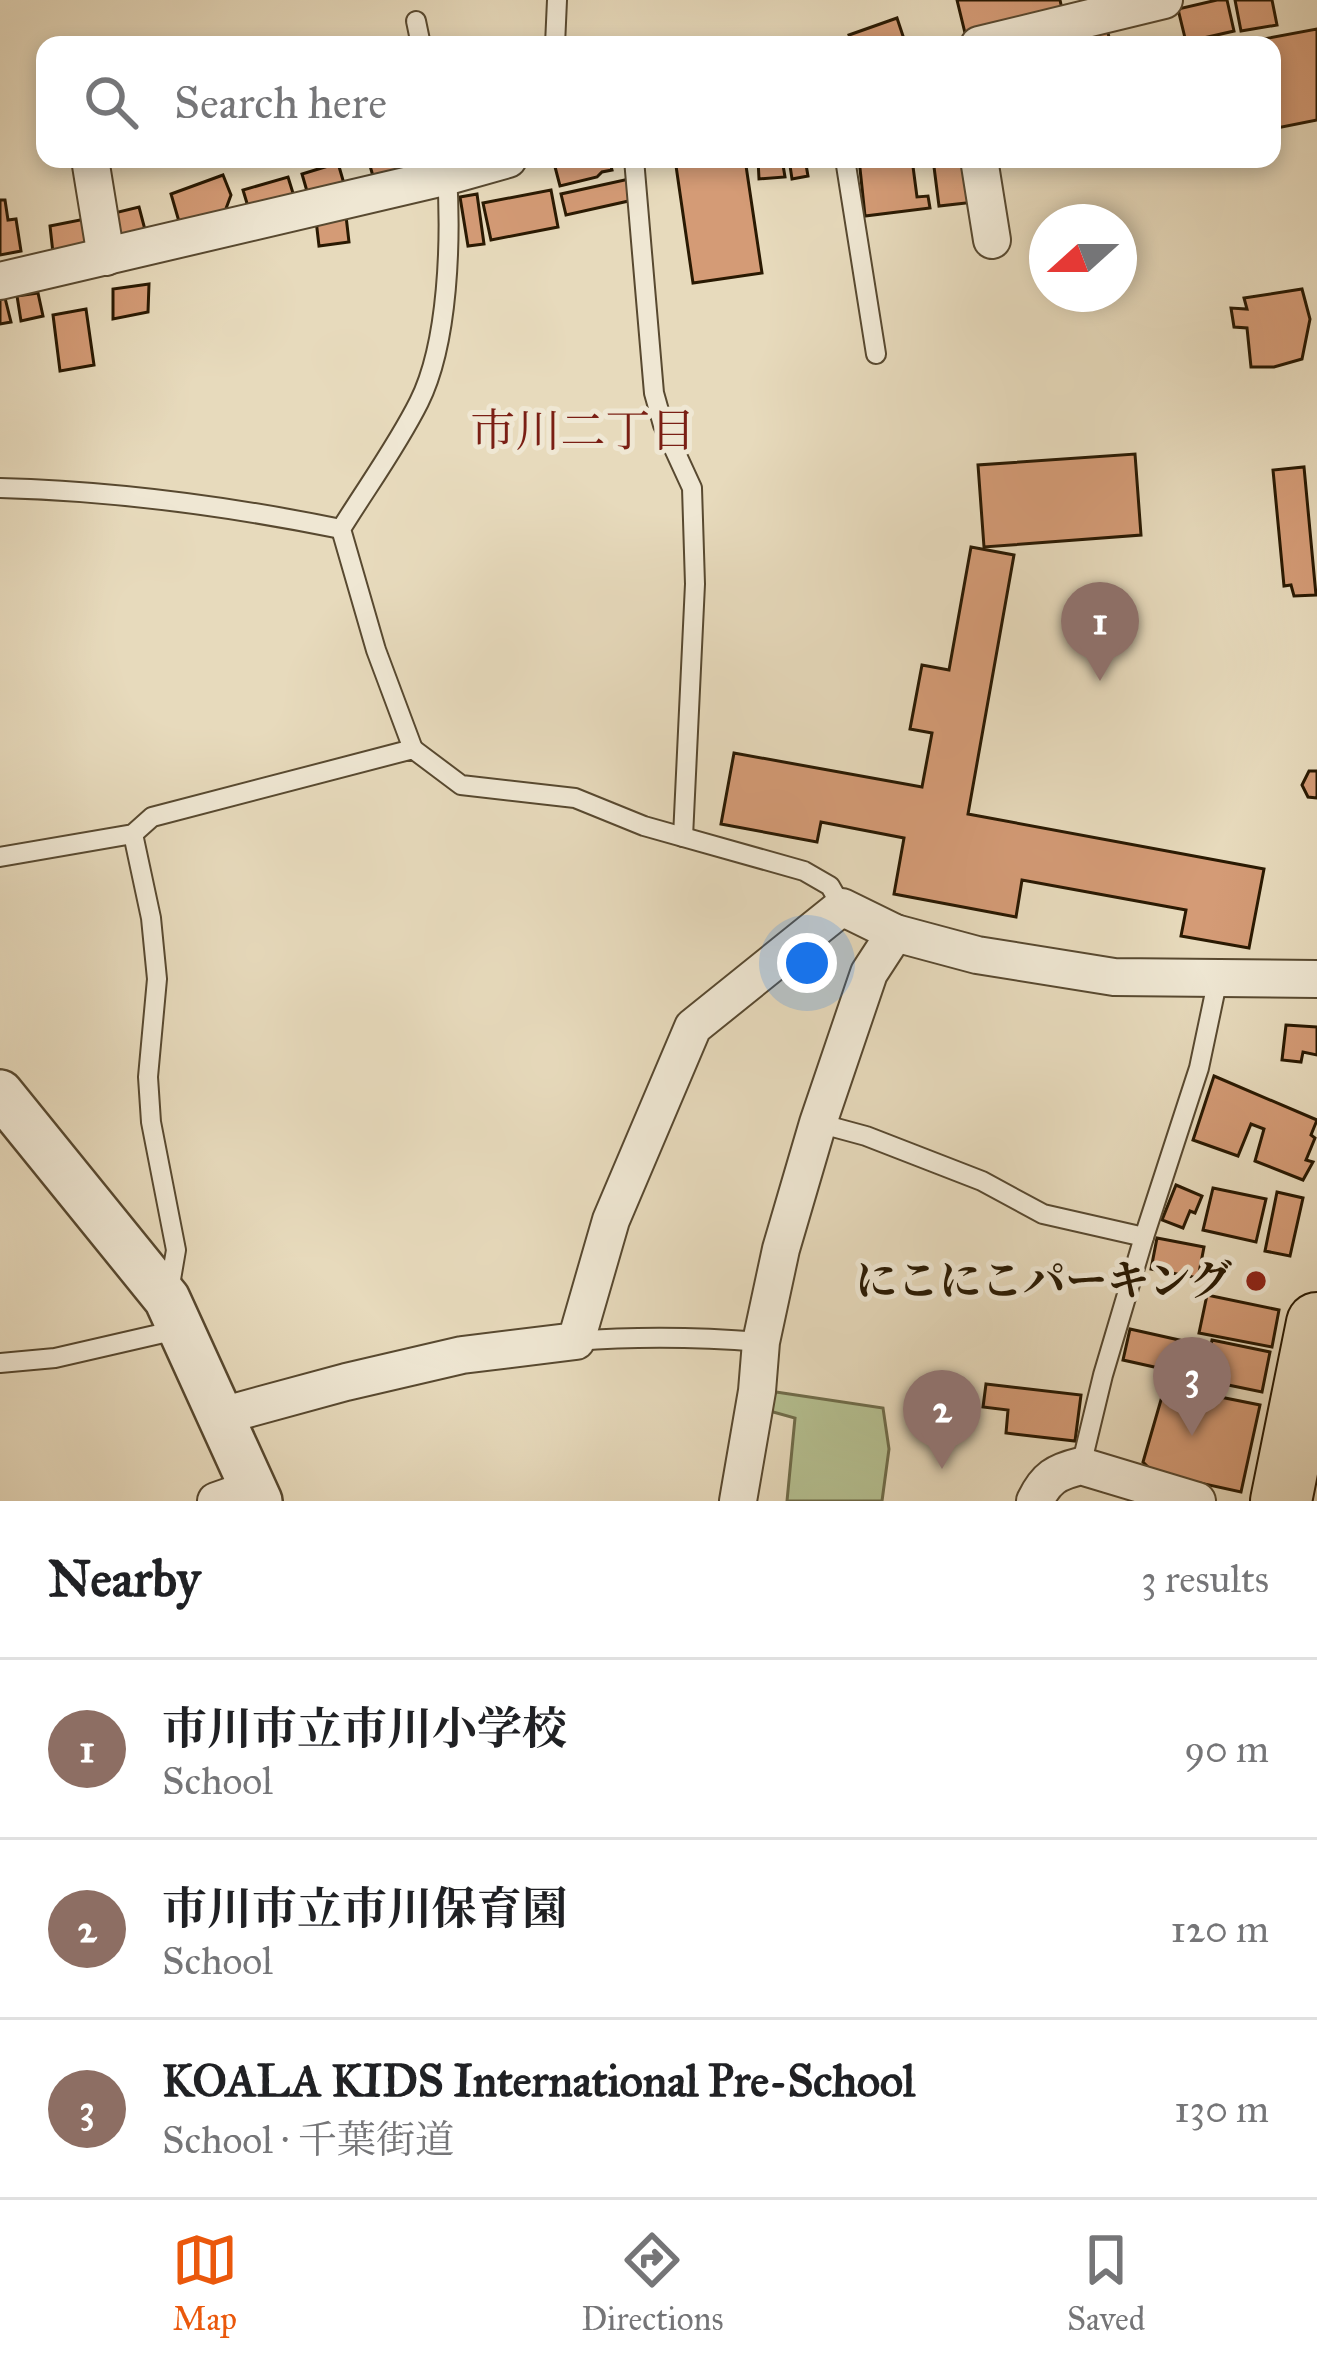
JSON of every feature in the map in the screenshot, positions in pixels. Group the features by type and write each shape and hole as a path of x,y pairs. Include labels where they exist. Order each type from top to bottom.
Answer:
{"highway":[{"path":"1281,1501 1317,1323"}],"street":[{"path":"1016,36 1164,0"},
{"path":"91,168 106,256"},
{"path":"0,281 446,168"},
{"path":"981,168 992,240"},
{"path":"221,1416 463,1355 576,1341 611,1220 693,1027 842,907 895,932 977,955 1114,976 1317,979"},
{"path":"738,1501 761,1342 781,1249 869,974 895,932"},
{"path":"0,1093 174,1314 221,1416 243,1496"},
{"path":"1035,1501 1043,1483 1081,1466 1197,1501"}],"lane":[{"path":"555,36 557,0"},
{"path":"416,21 419,36"},
{"path":"446,168 447,260 439,345 420,400 341,529 376,650 412,749 461,785 575,797 644,826 804,872 830,886 842,907"},
{"path":"635,168 654,393 692,488 694,584 683,837"},
{"path":"846,168 876,354"},
{"path":"0,488 163,498 341,529"},
{"path":"0,857 133,834 152,817 412,749"},
{"path":"4,1360 55,1358 174,1314 176,1250 151,1122 148,1078 157,980 151,918 133,834"},
{"path":"1081,1466 1102,1376 1199,1068 1218,978"},
{"path":"818,1123 866,1136 982,1181 1043,1214 1144,1237"},
{"path":"576,1341 696,1336 761,1342"}],"green space":[{"path":"776,1392 883,1408 889,1449 882,1501 787,1501 795,1418 766,1410"}],"building":[{"path":"957,0 1060,0 1062,9 965,33"},
{"path":"1227,0 1234,31 1185,36 1178,9"},
{"path":"1235,0 1272,0 1277,25 1241,31"},
{"path":"897,18 903,36 849,36"},
{"path":"1107,29 1109,36 1077,36"},
{"path":"1317,29 1317,120 1281,127 1280,36"},
{"path":"339,168 347,194 311,205 302,174"},
{"path":"371,168 413,168 414,171 375,183"},
{"path":"555,168 611,168 597,177 560,186"},
{"path":"676,168 746,168 762,273 693,283"},
{"path":"758,168 784,168 785,177 759,179"},
{"path":"790,168 807,168 808,176 792,179"},
{"path":"860,168 913,168 917,197 928,196 930,208 865,216"},
{"path":"934,168 970,168 975,202 939,206"},
{"path":"223,175 231,195 224,214 180,225 171,194"},
{"path":"288,177 297,206 252,220 243,190"},
{"path":"629,179 633,200 566,215 561,194"},
{"path":"551,190 558,227 491,240 483,203"},
{"path":"477,194 484,244 468,246 460,197"},
{"path":"0,200 5,200 8,220 16,219 21,251 0,255"},
{"path":"139,207 148,241 116,248 106,215"},
{"path":"346,216 349,242 319,246 316,220"},
{"path":"85,219 87,250 54,262 50,226"},
{"path":"149,284 148,312 113,319 113,289"},
{"path":"1302,289 1310,319 1302,359 1251,367 1247,328 1234,327 1231,308 1247,309 1244,298"},
{"path":"38,293 43,316 21,321 17,296"},
{"path":"5,298 11,322 0,324 0,299"},
{"path":"86,309 94,365 60,371 53,315"},
{"path":"1135,454 1141,535 984,547 978,465"},
{"path":"1304,467 1316,595 1294,596 1291,585 1284,586 1273,470"},
{"path":"971,547 1014,555 968,814 1264,869 1249,948 1181,936 1186,910 1022,880 1016,917 894,894 904,838 821,822 817,842 721,824 734,753 922,787 932,733 910,729 922,665 949,670"},
{"path":"1309,771 1317,771 1317,798 1308,797 1302,785"},
{"path":"1286,1025 1317,1027 1317,1055 1303,1052 1301,1062 1282,1060"},
{"path":"1214,1076 1317,1120 1306,1160 1313,1162 1303,1180 1255,1161 1264,1129 1251,1124 1238,1156 1193,1140"},
{"path":"1176,1185 1202,1196 1183,1228 1162,1220"},
{"path":"1213,1188 1266,1199 1256,1242 1203,1230"},
{"path":"1277,1192 1303,1198 1290,1256 1265,1251"},
{"path":"1157,1238 1204,1247 1198,1278 1151,1269"},
{"path":"1207,1295 1279,1310 1272,1347 1199,1333"},
{"path":"1130,1329 1188,1342 1181,1373 1123,1360"},
{"path":"1212,1340 1270,1352 1262,1392 1204,1380"},
{"path":"986,1384 1081,1395 1075,1441 1006,1433 1008,1410 983,1407"},
{"path":"1165,1386 1260,1405 1241,1492 1154,1473 1143,1462"}],"place":[{"name":"市川市立市川小学校","path":"1100,681"},
{"name":"にこにこパーキング","path":"1256,1281"},
{"name":"KOALA KIDS International Pre-School","path":"1192,1436"},
{"name":"市川市立市川保育園","path":"942,1469"}],"district":[{"name":"市川二丁目","path":"583,430"}]}
